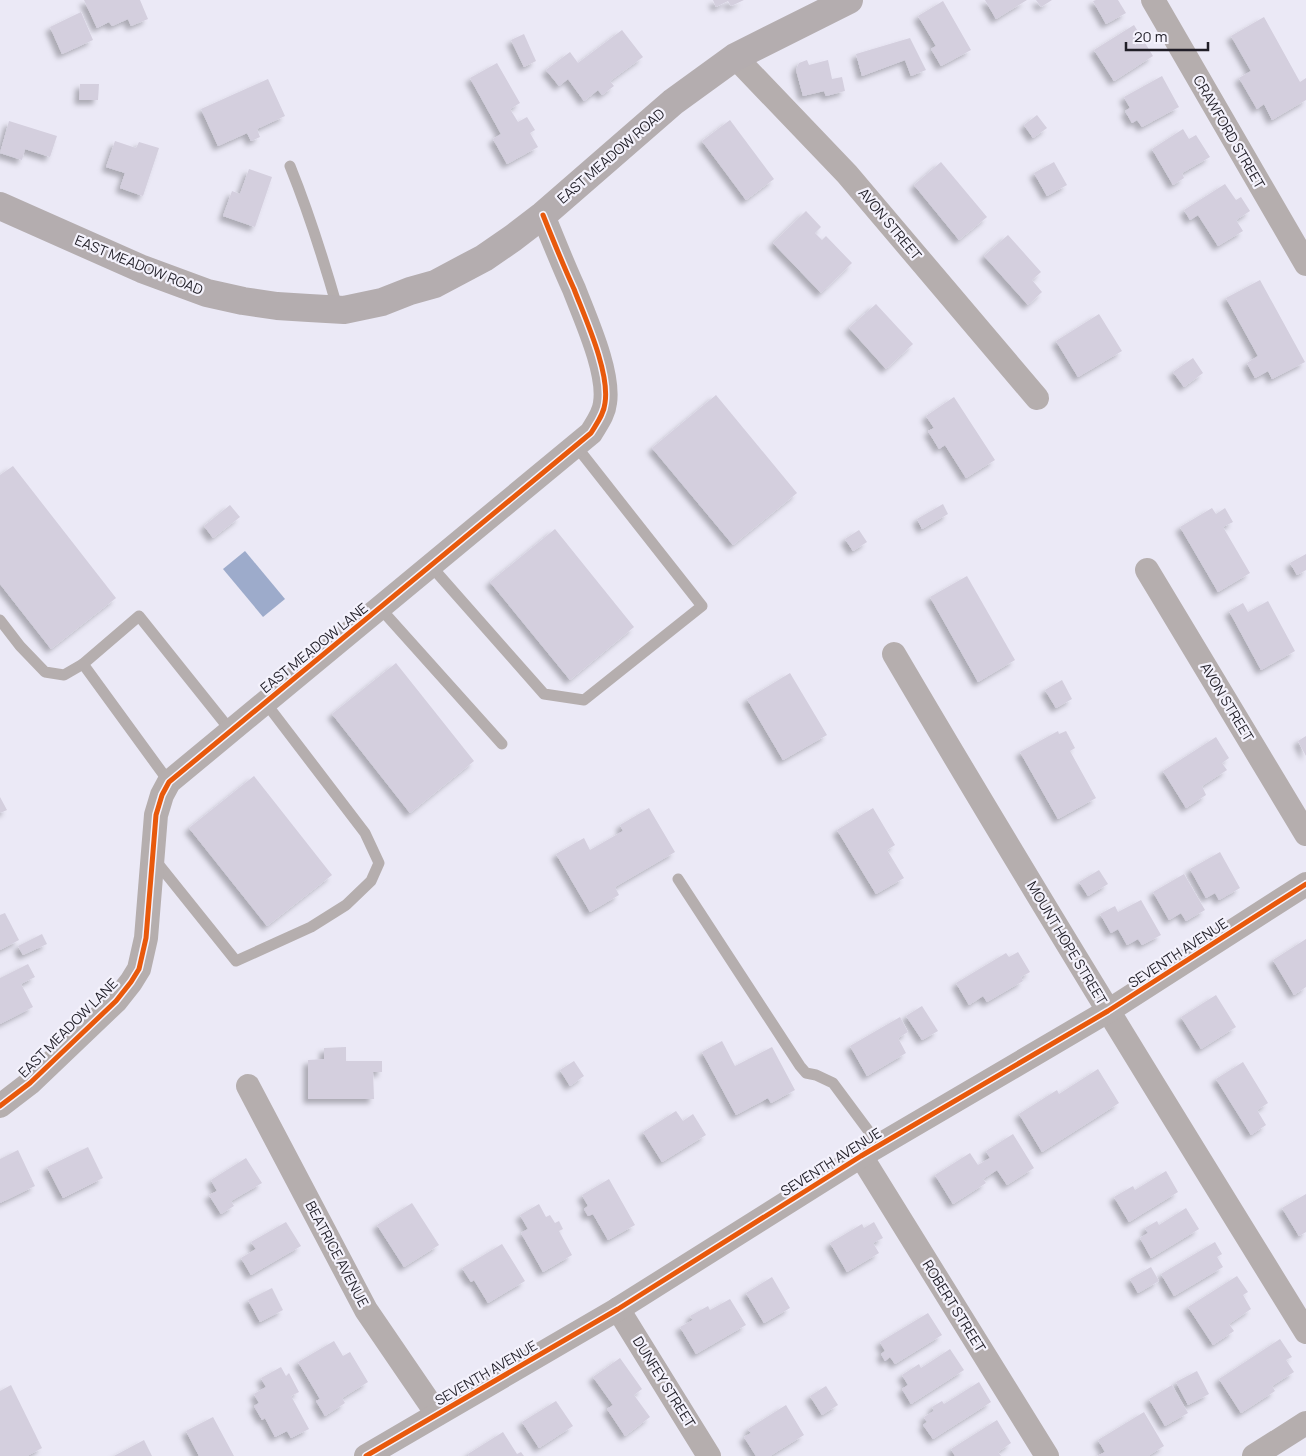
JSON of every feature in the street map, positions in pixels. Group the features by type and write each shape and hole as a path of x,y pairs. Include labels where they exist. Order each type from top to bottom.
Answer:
{"street":[{"name":"EAST MEADOW ROAD","path":"0,206 142,269 207,293 277,306 338,310 382,302 435,284 484,258 543,215 673,102 735,57 849,0"},
{"name":"CRAWFORD STREET","path":"1153,0 1306,264"},
{"name":"AVON STREET","path":"735,57 847,174 1037,398"},
{"name":"EAST MEADOW LANE","path":"0,1106 30,1083 116,1001 139,969 146,938 156,815 162,795 169,782 576,446 590,433 603,412 606,401 605,382 600,360 588,324 543,215"},
{"name":"AVON STREET","path":"1147,570 1306,834"},
{"name":"MOUNT HOPE STREET","path":"894,654 973,789 1306,1332"},
{"name":"SEVENTH AVENUE","path":"366,1456 618,1309 870,1150 1108,1011 1306,884"},
{"name":"BEATRICE AVENUE","path":"248,1086 366,1310 437,1414"},
{"name":"ROBERT STREET","path":"870,1150 1047,1456"},
{"name":"DUNFEY STREET","path":"618,1309 709,1456"},
{"path":"1254,1456 1306,1423"}],"lane":[{"path":"290,166 324,259 338,310"},
{"path":"431,566 544,694 584,700 702,606 576,446"},
{"path":"380,608 502,744"},
{"path":"0,620 20,646 45,672 64,675 83,664 138,616 231,731"},
{"path":"83,664 169,782"},
{"path":"153,857 236,961 311,927 346,905 371,881 379,863 365,833 265,702"},
{"path":"678,879 800,1066 806,1073 816,1075 833,1083 870,1150"}],"water":[{"path":"245,551 285,599 263,617 223,569"}],"building":[{"path":"84,0 140,0 148,19 131,26 128,19 112,26 109,22 97,28"},
{"path":"713,0 744,0 731,6 728,1 716,7"},
{"path":"985,0 1027,0 996,19"},
{"path":"1036,0 1052,0 1041,7"},
{"path":"1118,0 1126,13 1106,24 1093,1"},
{"path":"943,1 971,50 941,66 931,49 936,46 918,16"},
{"path":"81,12 93,40 62,54 50,27"},
{"path":"1264,17 1300,82 1306,78 1306,100 1272,120 1264,104 1257,109 1239,78 1251,71 1231,36"},
{"path":"1134,25 1153,56 1114,81 1094,50"},
{"path":"622,30 643,57 610,81 614,86 602,95 598,90 584,101 568,79 559,86 546,70 570,52 578,63"},
{"path":"524,34 536,61 524,67 511,40"},
{"path":"910,38 926,70 911,76 905,60 862,76 856,54"},
{"path":"807,60 809,65 828,60 832,79 842,77 845,91 826,96 824,91 803,96 796,70 799,63"},
{"path":"497,63 520,103 510,109 518,122 527,117 535,130 530,133 538,147 507,164 493,139 501,134 470,78"},
{"path":"1162,76 1179,107 1142,127 1137,120 1132,123 1125,111 1130,108 1124,97"},
{"path":"268,79 285,116 257,129 260,137 251,141 247,133 218,146 201,109"},
{"path":"80,84 99,84 98,100 79,100"},
{"path":"1037,115 1047,128 1033,138 1024,125"},
{"path":"730,120 774,179 746,200 702,141"},
{"path":"9,121 57,136 50,157 25,149 22,160 0,153"},
{"path":"1183,129 1189,139 1196,135 1210,157 1182,173 1184,178 1173,185 1152,149"},
{"path":"115,141 136,148 139,142 159,148 143,196 120,188 125,173 106,167"},
{"path":"941,162 987,217 959,240 914,185"},
{"path":"1054,162 1067,185 1047,196 1034,173"},
{"path":"249,169 272,177 255,227 223,216 232,191 240,194"},
{"path":"1225,184 1236,200 1241,197 1250,211 1236,220 1243,231 1218,246 1198,215 1190,220 1184,210"},
{"path":"806,211 821,227 815,233 822,240 826,236 852,263 821,293 773,243"},
{"path":"1008,235 1041,272 1032,280 1042,292 1028,305 984,256"},
{"path":"1260,280 1305,362 1272,379 1268,371 1255,378 1247,363 1258,356 1226,298"},
{"path":"876,304 913,344 886,369 849,328"},
{"path":"1099,314 1122,351 1078,377 1056,341"},
{"path":"1193,358 1203,373 1184,387 1173,372"},
{"path":"716,395 797,493 733,545 652,448"},
{"path":"954,397 995,460 966,478 945,445 939,449 928,431 934,428 926,416"},
{"path":"13,466 116,598 51,649 0,584 0,475"},
{"path":"943,504 948,514 922,529 917,519"},
{"path":"230,505 240,517 213,538 204,526"},
{"path":"1212,508 1216,514 1225,508 1233,522 1223,527 1250,573 1218,592 1180,527"},
{"path":"555,529 634,627 570,680 490,582"},
{"path":"859,530 867,542 853,551 845,539"},
{"path":"1306,554 1306,570 1297,575 1290,563"},
{"path":"967,576 1015,660 978,682 930,597"},
{"path":"1268,601 1295,651 1261,670 1229,611 1243,603 1248,612"},
{"path":"396,663 474,761 410,813 332,714"},
{"path":"790,673 827,735 783,760 747,699"},
{"path":"1062,680 1072,699 1056,708 1045,690"},
{"path":"1058,731 1059,734 1066,731 1075,748 1070,751 1096,798 1058,819 1020,752"},
{"path":"1306,736 1306,756 1298,741"},
{"path":"1216,737 1229,758 1222,763 1227,770 1202,786 1206,795 1186,808 1163,771"},
{"path":"254,776 332,875 267,926 189,828"},
{"path":"0,797 7,810 0,813"},
{"path":"649,808 675,852 615,887 619,895 590,912 556,854 584,838 590,850 623,831 620,825"},
{"path":"873,808 895,845 887,850 904,878 876,894 837,830"},
{"path":"1220,852 1240,888 1219,900 1215,893 1206,898 1190,869"},
{"path":"1099,870 1108,884 1088,896 1079,882"},
{"path":"1184,874 1205,910 1186,921 1181,913 1169,920 1153,892"},
{"path":"1141,900 1161,935 1142,945 1138,939 1127,945 1118,929 1111,933 1100,914 1115,906 1118,912"},
{"path":"5,913 19,940 0,950 0,915"},
{"path":"42,934 47,944 23,955 18,946"},
{"path":"1306,939 1306,987 1294,995 1273,960"},
{"path":"1018,952 1030,972 1021,977 1023,981 987,1002 983,996 969,1005 956,983 1006,953 1009,957"},
{"path":"28,964 35,977 21,984 33,1007 0,1024 0,978"},
{"path":"1216,995 1236,1027 1201,1049 1181,1017"},
{"path":"922,1006 938,1031 922,1040 906,1016"},
{"path":"900,1017 908,1032 898,1038 906,1053 867,1076 850,1046"},
{"path":"722,1041 735,1066 772,1047 795,1090 771,1103 768,1098 736,1115 702,1052"},
{"path":"346,1047 346,1061 382,1061 382,1072 373,1072 374,1099 308,1099 308,1060 324,1059 324,1048"},
{"path":"574,1061 584,1076 570,1086 560,1070"},
{"path":"1243,1062 1268,1103 1257,1110 1266,1125 1251,1135 1216,1079"},
{"path":"1098,1069 1119,1103 1042,1152 1019,1114 1057,1090 1059,1094"},
{"path":"676,1111 683,1121 693,1114 706,1135 662,1162 643,1132"},
{"path":"1013,1134 1034,1168 1007,1185 997,1170 983,1179 986,1183 953,1204 935,1175 970,1153 978,1165 990,1158 986,1151"},
{"path":"88,1147 103,1178 63,1198 47,1167"},
{"path":"18,1150 35,1186 0,1203 0,1159"},
{"path":"246,1158 262,1183 231,1201 234,1206 221,1214 209,1195 217,1191 211,1180"},
{"path":"1166,1171 1178,1192 1129,1222 1114,1197 1133,1186 1135,1190"},
{"path":"609,1179 635,1225 608,1240 593,1214 588,1216 584,1209 588,1206 582,1195"},
{"path":"1306,1194 1306,1232 1299,1236 1282,1208"},
{"path":"412,1203 439,1245 404,1267 377,1225"},
{"path":"539,1204 546,1217 550,1215 555,1223 559,1221 563,1229 559,1231 572,1255 543,1272 521,1233 528,1229 520,1215"},
{"path":"1186,1208 1199,1229 1151,1258 1140,1238 1148,1233 1145,1228 1157,1221 1159,1225"},
{"path":"286,1222 301,1246 251,1275 241,1258 256,1249 251,1242"},
{"path":"874,1222 883,1238 873,1243 879,1253 847,1272 830,1243 862,1224 864,1228"},
{"path":"1215,1242 1222,1254 1217,1257 1223,1267 1174,1296 1161,1274"},
{"path":"502,1244 525,1281 488,1303 474,1280 471,1282 462,1268"},
{"path":"1151,1267 1159,1281 1138,1293 1130,1279"},
{"path":"1237,1276 1248,1292 1243,1295 1251,1309 1229,1324 1234,1331 1213,1345 1188,1307"},
{"path":"772,1277 790,1308 764,1323 746,1293"},
{"path":"272,1288 283,1310 260,1322 248,1300"},
{"path":"730,1299 746,1325 696,1354 680,1327 693,1320 690,1316 708,1306 710,1310"},
{"path":"928,1313 942,1335 895,1364 890,1357 885,1361 881,1354 885,1351 880,1342"},
{"path":"1280,1339 1292,1357 1286,1360 1294,1372 1272,1386 1275,1391 1241,1413 1219,1379"},
{"path":"334,1341 343,1356 350,1352 368,1382 342,1398 345,1403 325,1416 316,1401 320,1399 298,1362"},
{"path":"950,1349 964,1370 911,1404 902,1389 908,1385 902,1375 919,1364 921,1368"},
{"path":"620,1358 642,1389 634,1395 650,1417 625,1436 607,1409 613,1405 593,1377"},
{"path":"281,1367 286,1376 289,1373 299,1392 291,1396 309,1429 291,1438 287,1431 275,1437 265,1418 262,1420 254,1406 259,1403 254,1394 266,1387 261,1378"},
{"path":"1197,1371 1209,1394 1188,1405 1176,1382"},
{"path":"979,1382 991,1402 933,1439 923,1425 927,1422 924,1417 934,1411 932,1407 942,1401 944,1404"},
{"path":"11,1385 42,1448 27,1456 0,1456 0,1391"},
{"path":"1172,1385 1188,1413 1165,1426 1149,1399"},
{"path":"826,1386 838,1405 822,1415 810,1396"},
{"path":"556,1401 573,1426 539,1448 522,1422"},
{"path":"786,1405 804,1435 770,1456 756,1456 744,1437 751,1433 748,1429"},
{"path":"1144,1412 1164,1446 1148,1456 1097,1456 1105,1452 1098,1440"},
{"path":"213,1417 234,1456 199,1456 186,1431"},
{"path":"997,1420 1011,1443 998,1452 1001,1456 955,1456 951,1449"},
{"path":"503,1432 517,1454 521,1452 524,1456 469,1456 468,1454"},
{"path":"144,1440 152,1456 114,1456"}],"cycle path":[{"path":"0,1106 30,1083 116,1001 139,969 146,938 156,815 162,795 169,782 591,433 598,422 602,415 606,390 596,345 543,215"},
{"path":"366,1456 618,1309 861,1156 1108,1011 1306,884"}]}
